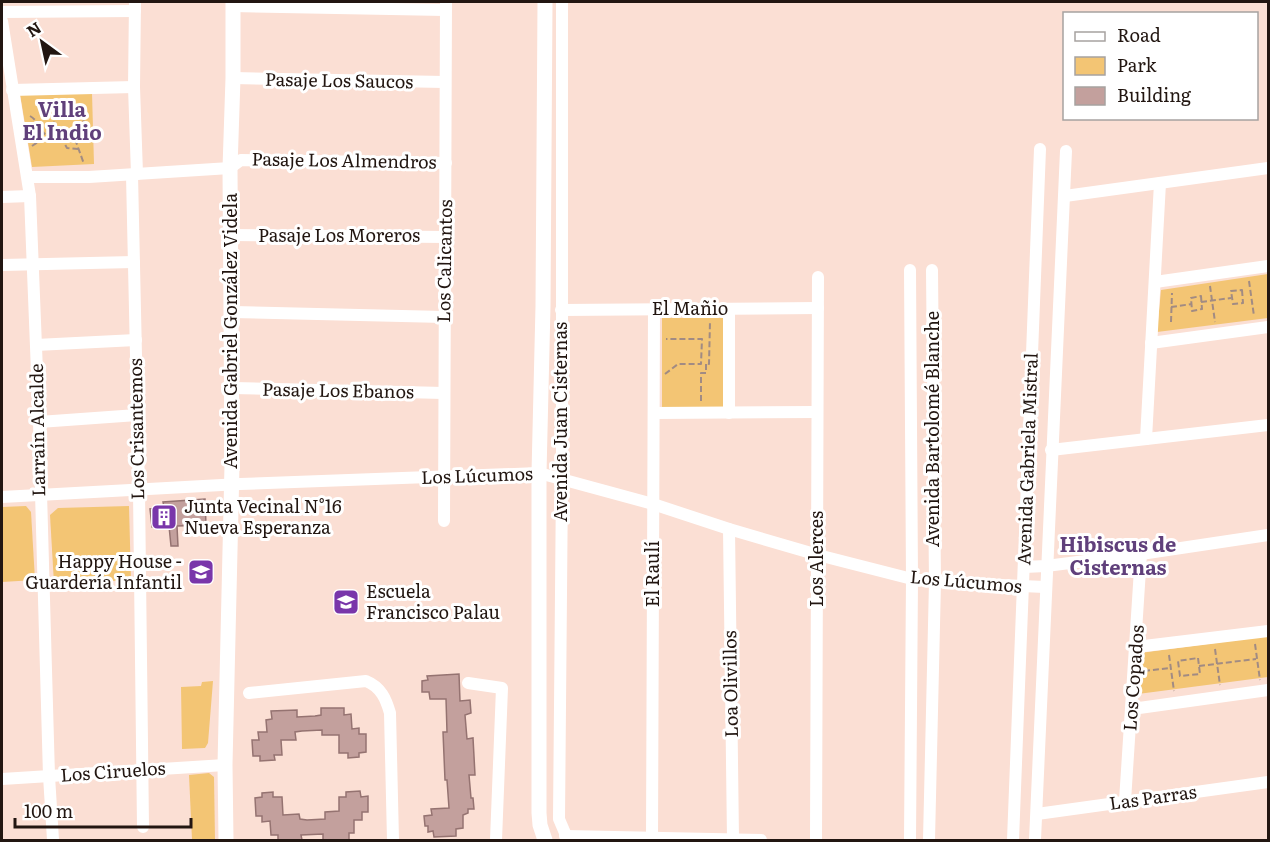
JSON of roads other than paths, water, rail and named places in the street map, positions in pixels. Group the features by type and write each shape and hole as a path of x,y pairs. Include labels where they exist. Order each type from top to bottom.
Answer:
{"main road":[{"name":"Avenida Juan Cisternas","path":"545,2 543,306 539,473 539,813 545,840"},
{"name":"Avenida Gabriel González Videla","path":"226,840 225,765 233,388 230,168 233,4"}],"street":[{"name":"Avenida Juan Cisternas","path":"562,2 559,819 566,838"},
{"path":"233,4 446,6"},
{"path":"2,12 135,6"},
{"name":"Los Crisantemos","path":"135,6 134,262 143,827"},
{"name":"Los Calicantos","path":"444,521 446,6"},
{"name":"Larraín Alcalde","path":"2,21 30,196 53,840"},
{"name":"Pasaje Los Saucos","path":"233,78 445,82"},
{"path":"12,90 134,87"},
{"name":"Avenida Gabriela Mistral","path":"1013,840 1040,149"},
{"name":"Avenida Gabriela Mistral","path":"1035,840 1066,151"},
{"name":"Pasaje Los Almendros","path":"28,177 88,177 230,168 242,160 446,163"},
{"path":"1065,196 1269,168"},
{"path":"1146,439 1160,183"},
{"path":"2,198 30,196"},
{"name":"Pasaje Los Moreros","path":"232,235 446,237"},
{"path":"2,265 134,262"},
{"path":"1155,282 1269,266"},
{"name":"Avenida Bartolomé Blanche","path":"910,270 912,579 910,840"},
{"name":"Avenida Bartolomé Blanche","path":"928,840 935,582 932,270"},
{"name":"Los Alerces","path":"816,840 818,277"},
{"name":"El Mañio","path":"561,310 818,308"},
{"name":"El Raulí","path":"652,839 654,309"},
{"path":"729,309 729,413"},
{"path":"232,312 444,317"},
{"path":"1151,343 1262,328"},
{"path":"36,345 136,340"},
{"name":"Pasaje Los Ebanos","path":"233,388 444,393"},
{"path":"654,413 816,412"},
{"path":"39,422 137,415"},
{"path":"1052,450 1269,425"},
{"name":"Los Lúcumos","path":"2,497 539,473 653,504 818,555 912,579 1045,587"},
{"name":"Loa Olivillos","path":"729,529 733,839"},
{"name":"Los Lúcumos","path":"1024,567 1141,554 1269,535"},
{"name":"Los Copados","path":"1125,801 1141,554"},
{"path":"1136,647 1269,631"},
{"path":"249,693 366,681 375,685 386,699 390,713 393,840"},
{"path":"468,683 502,688 496,840"},
{"path":"1132,709 1265,690"},
{"name":"Los Ciruelos","path":"2,779 225,765"},
{"name":"Las Parras","path":"1037,814 1269,782"},
{"path":"566,838 761,840"}],"place":[{"name":"Junta Vecinal N°16 Nueva Esperanza","path":"164,517"},
{"name":"Happy House - Guardería Infantil","path":"201,572"},
{"name":"Escuela Francisco Palau","path":"346,602"}],"district":[{"name":"Villa El Indio","path":"62,122"},
{"name":"Hibiscus de Cisternas","path":"1118,556"}]}
